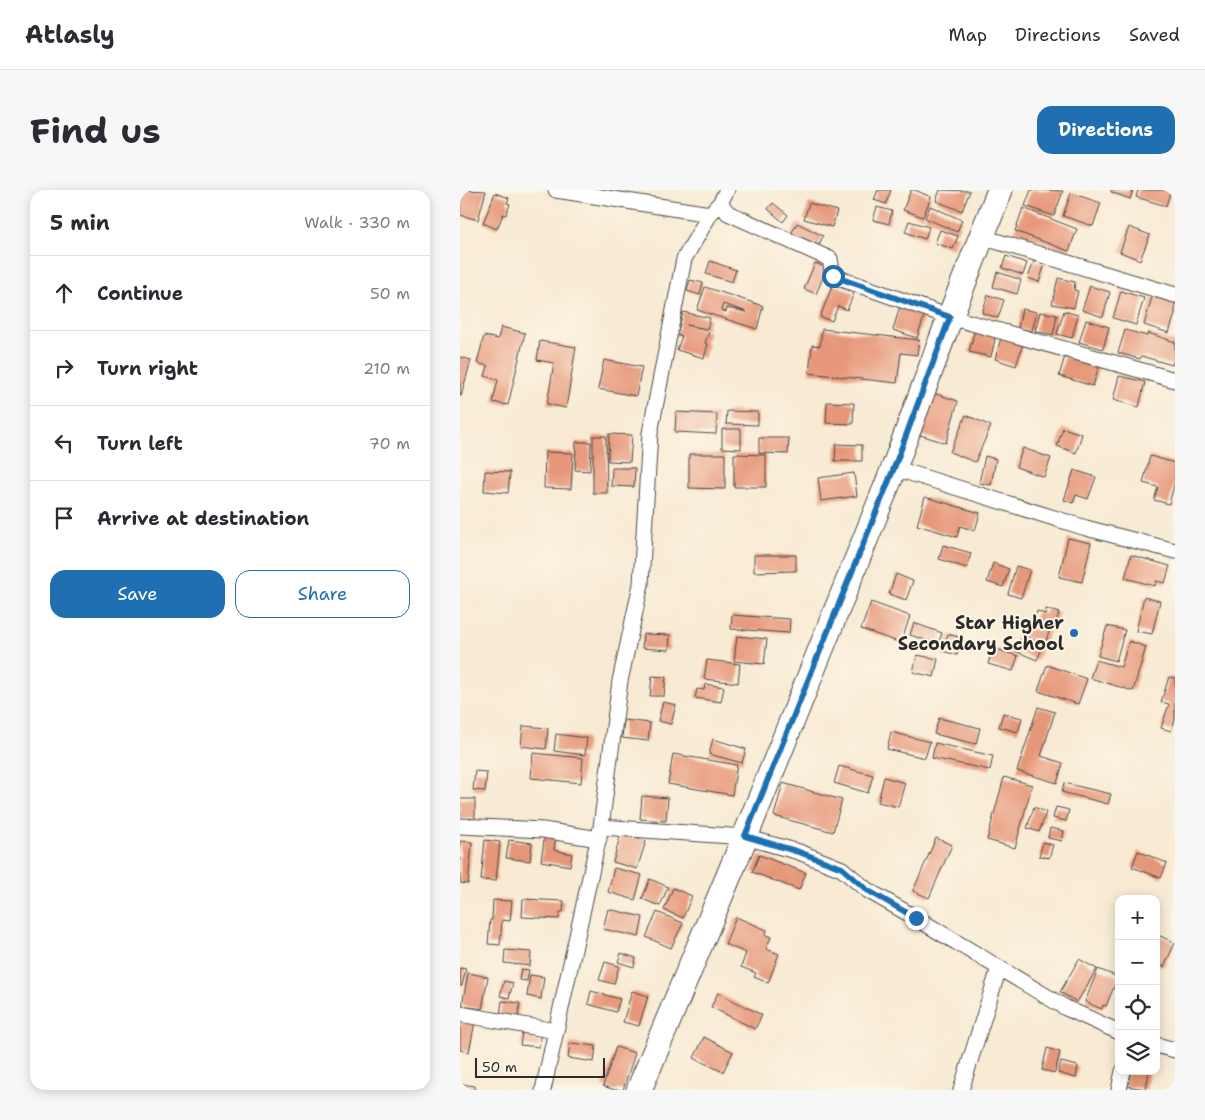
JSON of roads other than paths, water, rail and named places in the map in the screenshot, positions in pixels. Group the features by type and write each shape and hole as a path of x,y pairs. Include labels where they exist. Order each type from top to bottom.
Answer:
{"main road":[{"path":"639,1090 745,836 894,468 1000,190"}],"street":[{"path":"556,190 719,202 728,213 830,259 833,276 950,317 1175,380"},
{"path":"543,1090 600,833 620,681 641,584 650,433 684,259 719,202"},
{"path":"982,237 1175,295"},
{"path":"894,468 1086,528 1175,551"},
{"path":"460,826 600,833 745,836 799,852 842,868 867,890 1066,1008 1115,1030"},
{"path":"961,1090 999,968"},
{"path":"460,1014 556,1031"},
{"path":"1160,1046 1175,1050"},
{"path":"1119,1090 1122,1075"}],"place":[{"name":"Star Higher Secondary School","path":"1074,633"}]}
